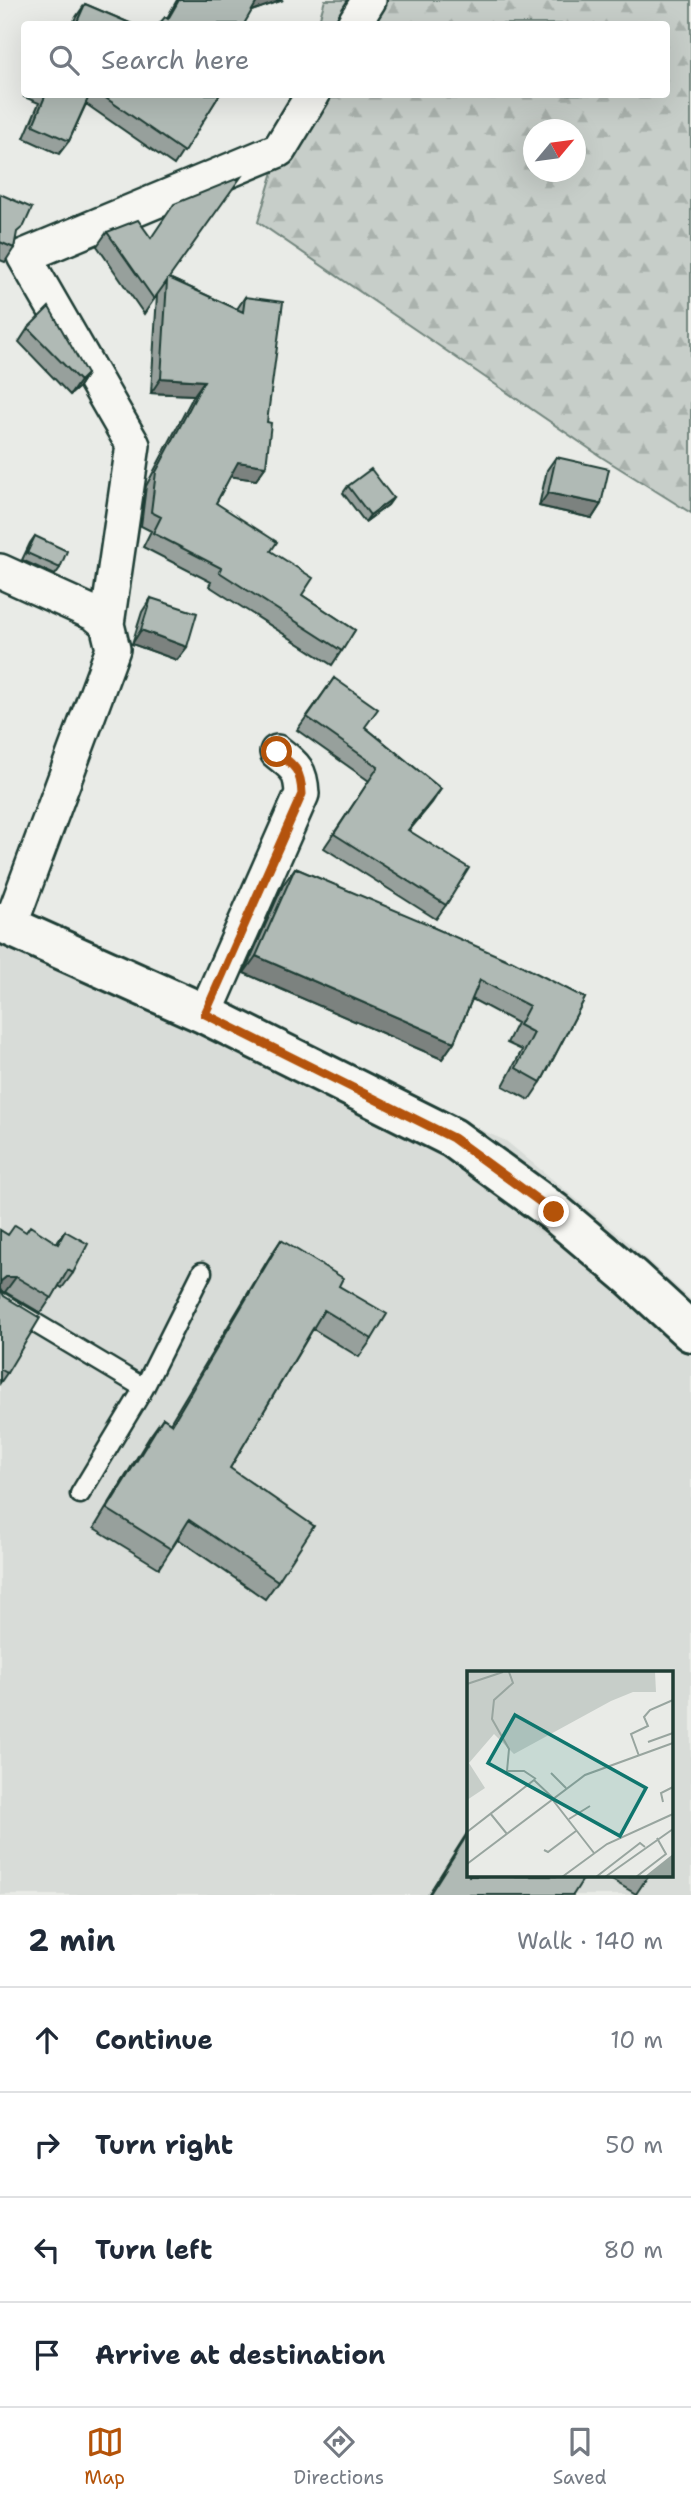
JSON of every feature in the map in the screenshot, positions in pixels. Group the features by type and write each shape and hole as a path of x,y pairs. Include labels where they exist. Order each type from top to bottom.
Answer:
{"street":[{"path":"356,21 369,0"},
{"path":"311,98 279,150 24,256 133,445 107,624 113,649 5,924 205,1014 453,1138 554,1212 691,1332"},
{"path":"0,571 95,614 107,624"},
{"path":"205,1014 302,794 301,777 293,765 277,752"}],"lane":[{"path":"80,1494 144,1388 202,1272"},
{"path":"0,1302 144,1388"}],"shaded area":[{"path":"0,926 213,1011 506,1141 621,1236 691,1300 691,1895 0,1895"}],"green space":[{"path":"325,0 691,0 691,513 603,458 258,222 295,98 670,98 670,21 319,21"}],"building":[{"path":"179,0 258,0 246,21 162,21 165,17 168,19"},
{"path":"85,4 125,21 77,21"},
{"path":"44,98 88,98 69,141 33,125"},
{"path":"106,98 218,98 184,152"},
{"path":"241,177 169,278 243,312 245,297 283,302 267,422 271,423 266,466 238,462 216,503 277,542 271,551 313,578 302,595 355,630 342,651 219,572 221,568 153,533 161,517 151,512 156,472 204,381 161,378 167,281 154,299 107,232 138,220 151,238 174,204"},
{"path":"0,194 32,208 24,226 17,232 14,248 0,242"},
{"path":"49,307 87,374 80,381 28,328"},
{"path":"556,457 609,469 601,504 548,493"},
{"path":"371,469 393,498 370,515 348,486"},
{"path":"35,536 67,551 60,568 27,553"},
{"path":"151,598 197,613 187,647 141,630"},
{"path":"334,678 378,709 365,727 441,789 408,830 469,868 446,905 334,834 378,767 307,717"},
{"path":"295,868 511,960 585,998 541,1082 516,1068 534,1033 519,1025 529,1006 480,980 454,1042 256,956"},
{"path":"15,1225 26,1232 30,1226 58,1244 65,1231 88,1244 73,1273 68,1270 52,1298 16,1277 6,1277 0,1285 0,1230 8,1235"},
{"path":"281,1240 343,1278 339,1286 387,1314 372,1339 324,1310 230,1468 314,1526 278,1581 189,1520 171,1549 107,1509 163,1418 172,1424"},
{"path":"0,1289 4,1296 40,1318 7,1373 0,1369"},
{"path":"467,1835 467,1878 584,1878 573,1895 429,1895"}],"route":[{"path":"277,752 293,765 301,777 302,794 205,1014 453,1138 554,1212"}]}
